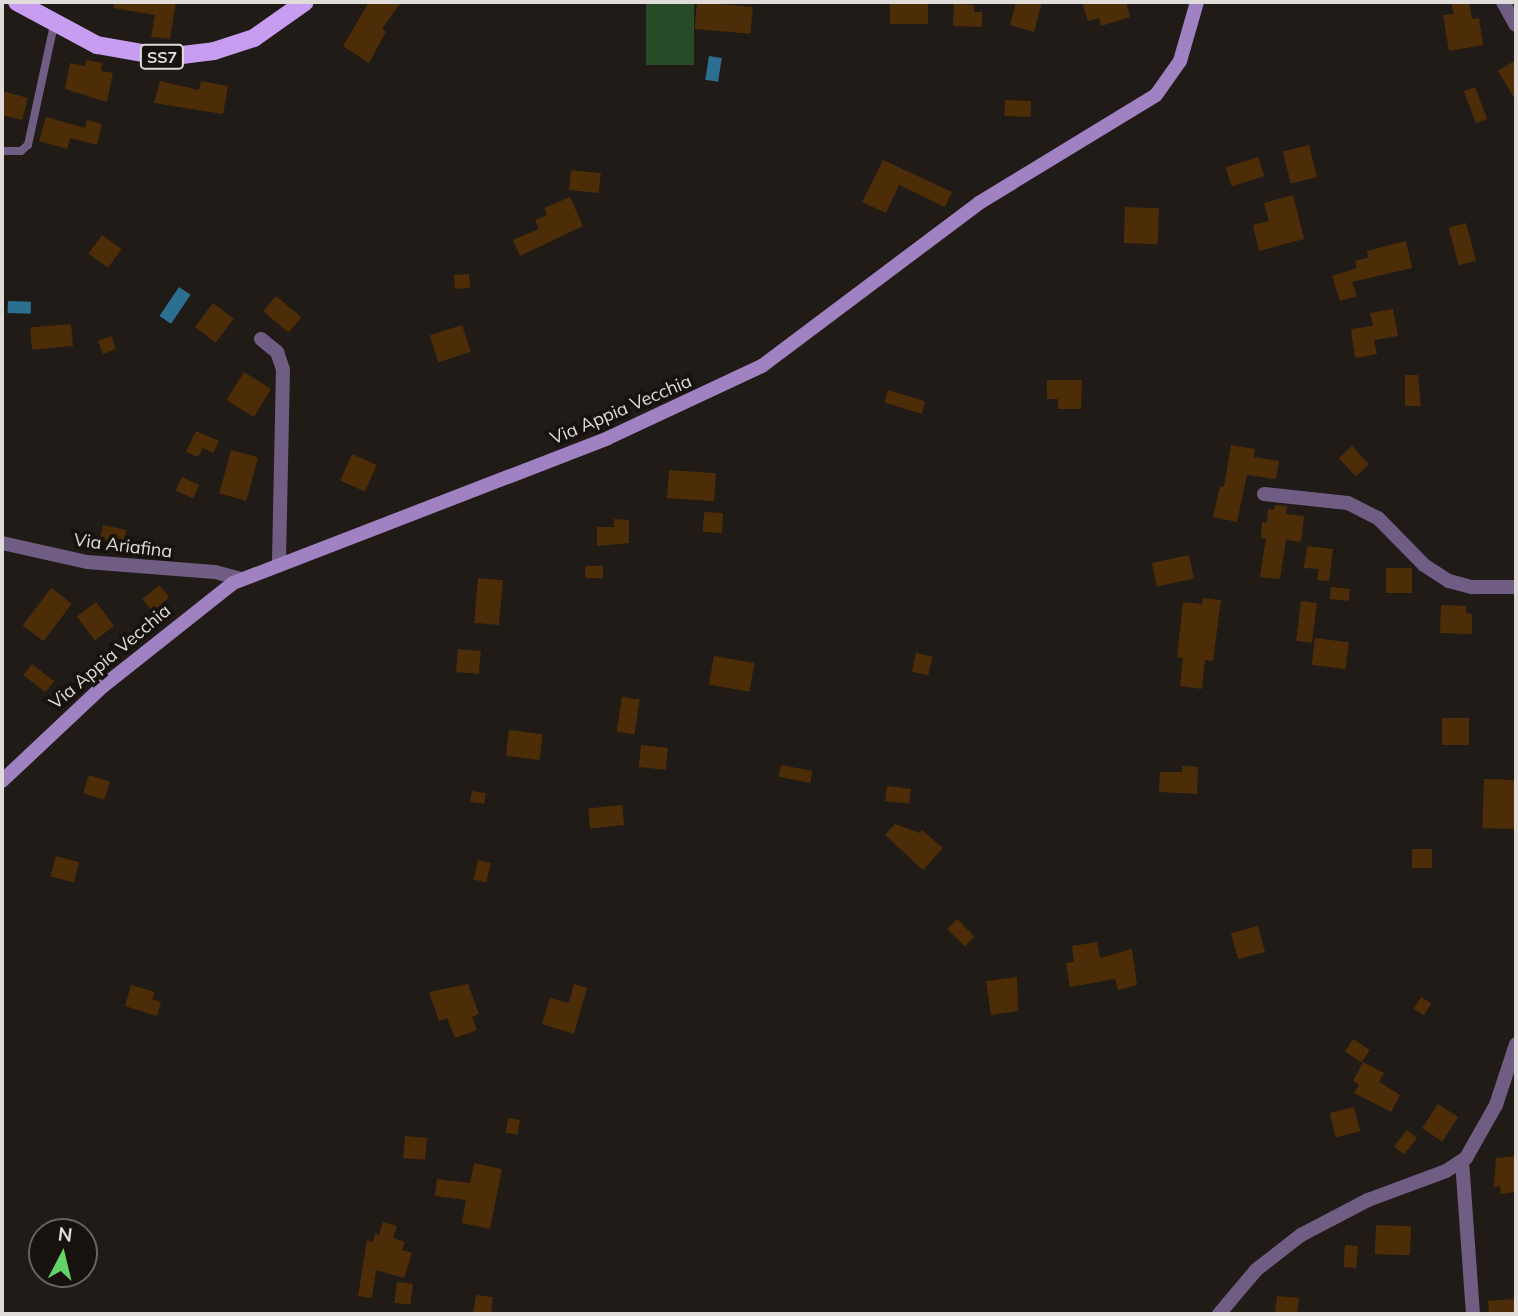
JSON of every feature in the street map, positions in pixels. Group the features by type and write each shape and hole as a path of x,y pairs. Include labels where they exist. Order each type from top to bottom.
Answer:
{"main road":[{"name":"SS7","path":"17,2 54,26 119,51 175,57 254,38 305,2"},
{"name":"Via Appia Vecchia","path":"2,781 107,682 241,579 279,562 593,444 750,373 979,204 1156,95 1180,61 1198,2"}],"street":[{"path":"1503,2 1516,25"},
{"path":"261,339 277,352 283,369 279,562"},
{"path":"1264,494 1326,497 1354,505 1383,522 1424,565 1449,581 1472,587 1516,587"},
{"name":"Via Ariafina","path":"2,543 87,562 215,572 241,579"},
{"path":"1473,1314 1462,1161 1496,1105 1516,1044"},
{"path":"1219,1314 1261,1265 1308,1231 1368,1200 1462,1161"}],"lane":[{"path":"2,151 21,151 28,145 54,26"}],"green space":[{"path":"646,2 694,2 694,65 646,65"}],"water":[{"path":"709,56 722,58 718,82 705,80"},
{"path":"179,287 191,295 171,324 159,316"},
{"path":"8,301 31,302 31,314 8,313"}],"building":[{"path":"114,2 176,2 170,39 151,37 155,15 114,8"},
{"path":"369,2 401,2 382,29 386,32 369,63 343,46"},
{"path":"697,2 753,7 750,34 695,29"},
{"path":"890,2 928,2 928,24 890,24"},
{"path":"1016,2 1042,2 1034,32 1010,25"},
{"path":"1082,2 1126,2 1130,17 1101,26 1099,18 1088,21"},
{"path":"1451,2 1469,2 1472,19 1479,18 1483,45 1449,51 1443,15 1454,14"},
{"path":"954,4 974,5 974,12 982,12 982,27 953,26"},
{"path":"86,60 102,63 101,71 113,73 107,102 65,89 70,63 85,66"},
{"path":"1516,60 1516,101 1498,71"},
{"path":"160,81 199,90 201,81 228,86 223,114 154,103"},
{"path":"1475,87 1487,119 1476,123 1464,91"},
{"path":"2,91 28,98 22,120 2,115"},
{"path":"1005,100 1031,101 1030,117 1004,116"},
{"path":"46,117 85,128 87,120 102,124 97,145 70,138 67,149 39,141"},
{"path":"1309,145 1317,177 1291,184 1283,152"},
{"path":"1258,157 1264,176 1232,187 1226,168"},
{"path":"883,160 952,192 945,207 899,185 886,213 862,202"},
{"path":"571,170 601,173 599,193 569,190"},
{"path":"1293,195 1304,239 1259,251 1253,225 1269,221 1264,203"},
{"path":"570,197 583,226 520,256 513,240 539,229 535,220 547,215 544,208"},
{"path":"1125,207 1159,208 1158,244 1124,243"},
{"path":"1466,223 1476,261 1459,265 1449,228"},
{"path":"102,235 121,249 108,268 88,254"},
{"path":"1406,241 1412,268 1352,282 1357,296 1340,301 1332,276 1357,268 1355,261 1368,258 1367,251"},
{"path":"469,274 470,288 455,289 454,275"},
{"path":"276,296 301,317 288,333 263,311"},
{"path":"213,303 234,319 216,343 195,327"},
{"path":"1393,309 1398,336 1374,340 1377,354 1355,358 1351,329 1373,326 1370,313"},
{"path":"71,324 73,346 32,349 30,328"},
{"path":"462,325 471,352 438,362 430,336"},
{"path":"111,336 116,349 103,354 98,341"},
{"path":"244,372 271,389 254,417 227,400"},
{"path":"1405,375 1418,375 1421,406 1405,406"},
{"path":"1047,380 1082,380 1081,409 1058,409 1058,399 1047,399"},
{"path":"888,390 925,401 921,414 884,402"},
{"path":"196,431 219,441 213,453 203,448 198,457 186,452"},
{"path":"1231,445 1255,449 1254,457 1279,461 1276,479 1247,475 1237,522 1213,517 1220,486 1224,487"},
{"path":"1352,446 1369,464 1356,477 1339,458"},
{"path":"231,450 258,457 246,501 219,493"},
{"path":"352,454 377,465 365,491 340,480"},
{"path":"669,470 716,473 714,501 667,498"},
{"path":"182,477 199,485 193,499 176,491"},
{"path":"1275,505 1287,506 1286,514 1304,516 1301,542 1286,540 1280,579 1260,577 1266,538 1261,538 1262,522 1267,523 1268,509 1274,510"},
{"path":"704,512 723,513 722,533 703,532"},
{"path":"614,519 629,520 629,543 597,546 597,527 614,527"},
{"path":"103,525 126,530 124,544 100,539"},
{"path":"1307,546 1333,549 1329,581 1317,580 1319,569 1304,568"},
{"path":"1189,555 1194,578 1157,586 1152,563"},
{"path":"585,566 603,566 603,578 585,578"},
{"path":"1386,568 1412,568 1412,593 1386,593"},
{"path":"478,578 503,580 499,625 474,623"},
{"path":"159,585 169,597 152,611 142,599"},
{"path":"1331,587 1350,589 1349,601 1330,599"},
{"path":"51,588 72,604 43,641 23,626"},
{"path":"1203,598 1221,600 1213,661 1205,660 1202,689 1180,686 1183,658 1177,657 1183,602 1202,604"},
{"path":"1301,601 1317,603 1312,643 1296,641"},
{"path":"96,602 114,626 95,640 77,616"},
{"path":"1441,605 1466,606 1466,613 1472,614 1472,634 1440,633"},
{"path":"1315,638 1349,642 1345,669 1312,665"},
{"path":"458,649 481,651 479,674 456,672"},
{"path":"916,653 933,657 928,675 912,672"},
{"path":"714,656 754,663 749,692 709,685"},
{"path":"32,664 54,681 45,692 23,675"},
{"path":"622,697 640,700 634,734 617,732"},
{"path":"1442,718 1469,718 1469,745 1442,745"},
{"path":"509,730 543,734 540,760 506,756"},
{"path":"641,745 668,748 666,770 639,767"},
{"path":"781,765 812,771 810,783 779,777"},
{"path":"1182,766 1198,767 1197,794 1159,792 1160,772 1182,772"},
{"path":"89,775 110,782 104,800 83,793"},
{"path":"1484,779 1516,780 1514,829 1482,828"},
{"path":"887,786 911,789 909,804 885,801"},
{"path":"472,791 486,793 484,804 470,802"},
{"path":"622,805 624,825 590,828 588,809"},
{"path":"895,824 920,833 922,830 943,848 923,870 885,835"},
{"path":"1412,849 1432,849 1432,868 1412,868"},
{"path":"56,856 79,862 74,882 51,876"},
{"path":"478,860 491,863 486,882 474,879"},
{"path":"957,919 975,937 965,947 947,929"},
{"path":"1258,926 1265,952 1238,959 1231,933"},
{"path":"1097,942 1100,958 1132,949 1137,985 1118,990 1115,979 1070,987 1066,963 1074,962 1072,946"},
{"path":"1017,977 1018,1011 991,1015 986,981"},
{"path":"468,984 479,1014 472,1017 477,1030 455,1038 447,1018 439,1021 429,992"},
{"path":"574,984 587,988 574,1034 542,1024 550,998 569,1003"},
{"path":"131,985 155,992 152,999 161,1002 157,1016 125,1006"},
{"path":"1421,997 1431,1003 1424,1015 1414,1009"},
{"path":"1353,1039 1370,1050 1362,1062 1345,1052"},
{"path":"1363,1062 1384,1073 1379,1082 1400,1095 1391,1112 1354,1093 1359,1085 1353,1081"},
{"path":"1438,1104 1458,1117 1442,1141 1422,1128"},
{"path":"1354,1107 1360,1131 1336,1137 1330,1113"},
{"path":"508,1118 520,1120 518,1135 506,1133"},
{"path":"1407,1130 1417,1138 1404,1155 1394,1146"},
{"path":"405,1136 427,1138 425,1160 403,1158"},
{"path":"1516,1156 1516,1192 1501,1194 1500,1186 1494,1187 1496,1158"},
{"path":"474,1163 502,1169 490,1229 462,1223 466,1200 435,1196 437,1179 470,1183"},
{"path":"383,1222 397,1226 393,1238 405,1242 402,1250 412,1253 404,1278 376,1270 372,1298 358,1296 367,1240 373,1242 375,1233 379,1235"},
{"path":"1376,1225 1411,1226 1410,1255 1375,1254"},
{"path":"1345,1245 1358,1246 1356,1268 1343,1267"},
{"path":"397,1282 413,1284 410,1305 394,1303"},
{"path":"476,1295 493,1297 491,1314 473,1314"},
{"path":"1277,1296 1299,1298 1297,1314 1275,1314"},
{"path":"1516,1299 1516,1314 1489,1314 1488,1301"}]}
